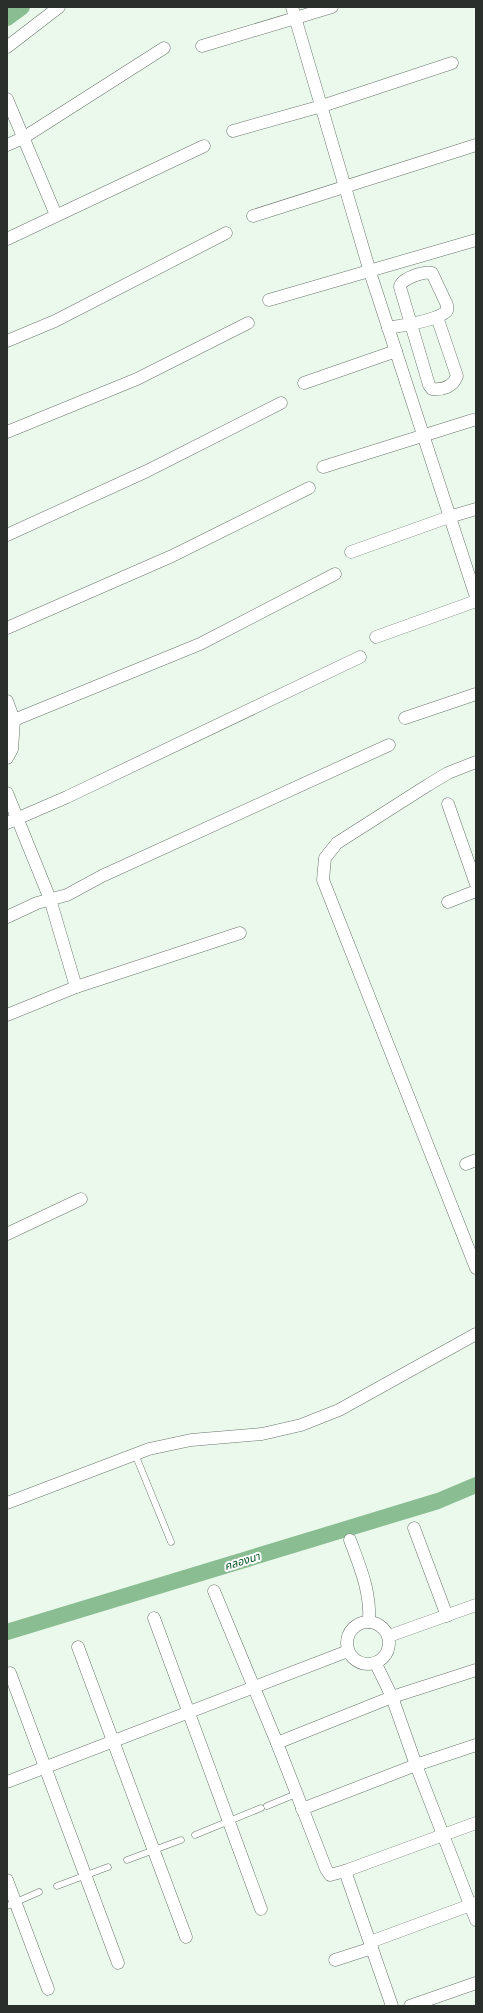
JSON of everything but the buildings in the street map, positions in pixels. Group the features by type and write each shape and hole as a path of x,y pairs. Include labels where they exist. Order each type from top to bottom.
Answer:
{"street":[{"path":"7,47 58,7"},
{"path":"202,46 294,12 332,7"},
{"path":"294,12 370,272 476,597"},
{"path":"7,145 23,138 164,48"},
{"path":"233,131 322,106 452,63"},
{"path":"7,99 56,215"},
{"path":"253,216 476,145"},
{"path":"7,239 204,146"},
{"path":"7,341 56,321 226,233"},
{"path":"269,300 370,272 476,240"},
{"path":"388,328 411,323 437,317 447,311 447,305 432,273 428,272 400,284 411,323 429,385 432,389 448,387 454,384 456,376 437,317"},
{"path":"7,432 137,379 248,323"},
{"path":"304,383 396,351"},
{"path":"7,535 147,471 281,403"},
{"path":"323,467 472,420"},
{"path":"7,628 172,556 309,488"},
{"path":"351,552 449,516 476,509"},
{"path":"14,720 200,644 335,574"},
{"path":"376,637 476,602"},
{"path":"12,821 360,657"},
{"path":"405,718 476,694"},
{"path":"7,702 14,720 12,749 7,758"},
{"path":"7,917 37,903 67,895 102,876 389,745"},
{"path":"476,762 448,773 337,844 325,858 323,880 476,1268"},
{"path":"7,793 12,821 50,899 76,987"},
{"path":"448,804 476,884"},
{"path":"448,902 476,891"},
{"path":"7,1015 76,987 240,934"},
{"path":"7,1234 81,1199"},
{"path":"7,1503 149,1449 191,1440 262,1434 301,1426 338,1410 476,1334"},
{"path":"414,1528 447,1616"},
{"path":"350,1540 368,1592 370,1606 369,1622"},
{"path":"214,1592 277,1743 327,1872 333,1875 345,1872 476,1824"},
{"path":"389,1636 476,1605"},
{"path":"154,1618 261,1909"},
{"path":"369,1622 384,1628 389,1636 390,1644 388,1652 383,1659 376,1664 368,1665 360,1663 353,1658 348,1651 347,1643 351,1631 361,1623 369,1622"},
{"path":"78,1647 186,1937"},
{"path":"7,1782 189,1714 348,1651"},
{"path":"376,1664 392,1697 416,1765 473,1904 476,1920"},
{"path":"277,1743 392,1697 476,1670"},
{"path":"10,1673 118,1963"},
{"path":"302,1809 416,1765 476,1745"},
{"path":"345,1872 392,2006"},
{"path":"7,1880 11,1904 48,1989"},
{"path":"335,1960 473,1904"},
{"path":"410,2006 476,1983"}],"lane":[{"path":"136,1454 171,1542"},
{"path":"195,1835 296,1794"},
{"path":"127,1860 181,1840"},
{"path":"57,1886 108,1867"},
{"path":"11,1904 39,1892"}],"waterway":[{"path":"7,18 22,7"},
{"name":"คลองนา","path":"7,1632 438,1501 476,1485"}]}
